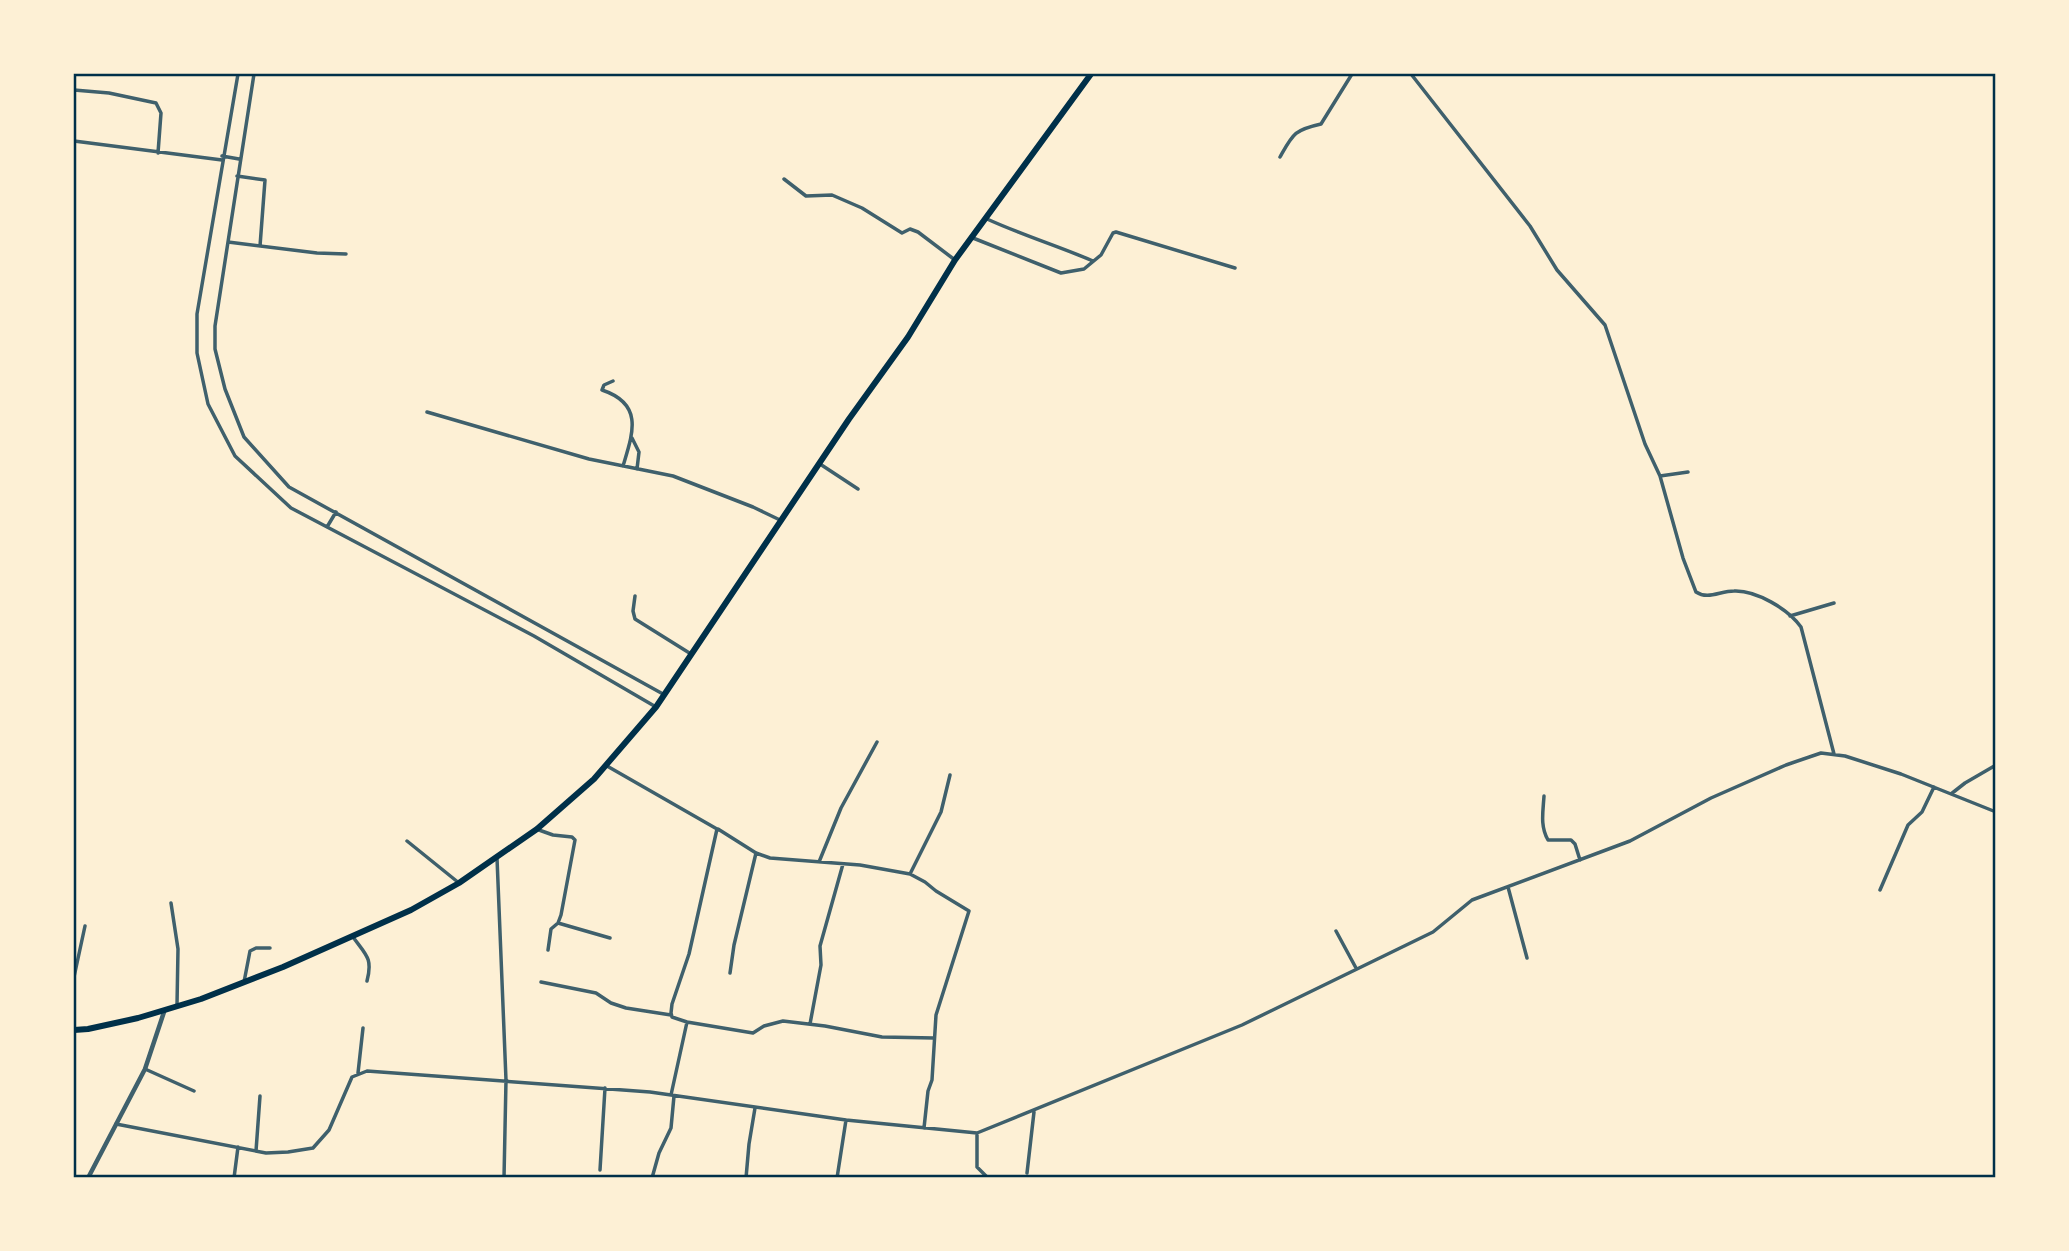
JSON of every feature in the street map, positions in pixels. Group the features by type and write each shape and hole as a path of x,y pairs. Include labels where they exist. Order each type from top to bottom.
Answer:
{"highway":[{"path":"74,1030 100,1027 164,1012 353,937 420,906 459,883 537,829 607,766 656,707 908,337 955,260 1091,74"}],"street":[{"path":"238,74 197,314 197,353 208,404 236,456 291,508 534,636 656,707"},
{"path":"254,74 215,326 215,349 244,437 289,486 664,695"},
{"path":"1280,157 1294,133 1301,128 1321,124 1352,74"},
{"path":"1410,74 1530,226 1557,270 1605,325 1645,444 1660,476 1683,558 1696,592 1706,596 1744,591 1765,600 1790,616 1801,627 1834,754"},
{"path":"74,90 109,93 156,103 161,113 158,153"},
{"path":"74,141 158,153 239,159"},
{"path":"237,176 265,180 260,246"},
{"path":"784,179 806,196 832,195 862,208 899,231 910,229 919,232 955,260"},
{"path":"985,218 1022,235 1094,261"},
{"path":"971,237 1061,273 1084,269 1101,255 1113,233 1122,232 1235,268"},
{"path":"228,242 346,254"},
{"path":"613,381 604,385 602,390 616,395 629,408 632,417 632,437 623,466"},
{"path":"428,412 589,460 673,476 782,521"},
{"path":"632,437 639,452 637,469"},
{"path":"820,464 858,489"},
{"path":"1660,476 1688,472"},
{"path":"327,527 336,512"},
{"path":"635,596 635,618 691,654"},
{"path":"1790,616 1834,603"},
{"path":"819,862 841,808 877,741"},
{"path":"116,1124 256,1151 288,1152 313,1148 329,1129 352,1077 368,1071 605,1088 846,1120 977,1133 1242,1025 1433,932 1472,900 1630,841 1711,798 1786,765 1821,753 1834,754 1901,774 1996,813"},
{"path":"1951,794 1996,765"},
{"path":"607,766 756,853 783,861 842,864 910,874 969,911 942,993 924,1128"},
{"path":"910,874 941,812 950,775"},
{"path":"1881,890 1908,825 1922,812 1934,787"},
{"path":"1544,796 1542,820 1548,840 1571,840 1580,860"},
{"path":"537,829 549,834 572,836 575,840 558,923 551,929 548,950"},
{"path":"671,1015 672,1004 689,954 717,829"},
{"path":"407,841 459,883"},
{"path":"730,973 756,853"},
{"path":"496,858 506,1080 503,1178"},
{"path":"810,1024 819,975 820,946 842,864"},
{"path":"1508,887 1527,958"},
{"path":"171,903 178,949 177,1007"},
{"path":"558,923 610,938"},
{"path":"74,977 85,926"},
{"path":"1336,931 1356,968"},
{"path":"353,937 369,959 371,966 367,981"},
{"path":"244,982 250,951 270,948"},
{"path":"541,982 596,993 611,1003 626,1008 753,1033 772,1023 783,1021 891,1038 934,1038"},
{"path":"88,1178 145,1069 164,1012"},
{"path":"652,1178 659,1153 671,1128 673,1095 687,1022"},
{"path":"358,1073 363,1028"},
{"path":"145,1069 194,1091"},
{"path":"600,1170 605,1088"},
{"path":"256,1151 260,1096"},
{"path":"746,1178 748,1144 755,1108"},
{"path":"1027,1173 1034,1112"},
{"path":"837,1178 846,1120"},
{"path":"977,1133 977,1167 988,1178"},
{"path":"234,1178 238,1147"}]}
